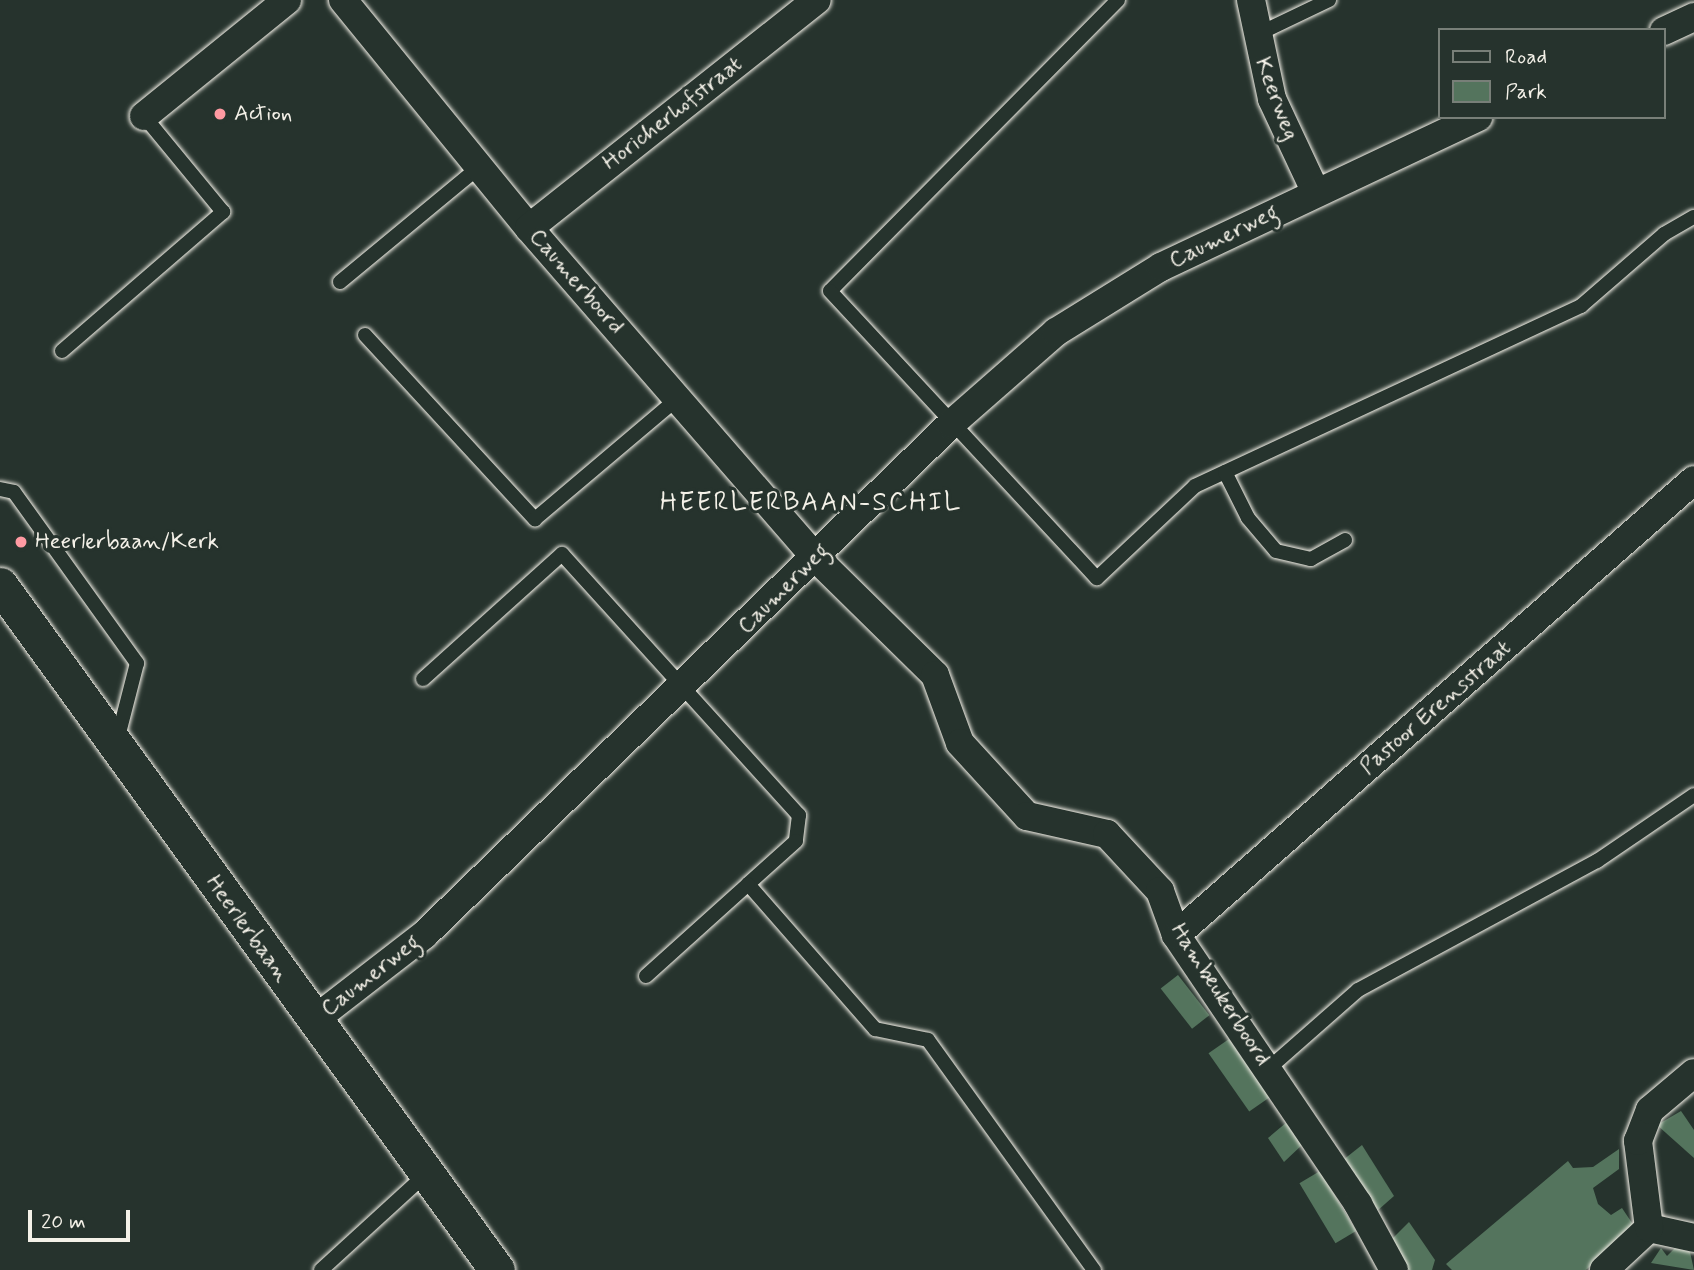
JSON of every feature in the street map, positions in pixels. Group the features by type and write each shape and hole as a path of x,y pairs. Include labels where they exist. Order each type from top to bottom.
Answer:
{"street":[{"path":"144,116 287,0"},
{"name":"Caumerboord","path":"343,0 529,228 815,558"},
{"name":"Horicherhofstraat","path":"529,228 817,0"},
{"name":"Keerweg","path":"1251,0 1255,35 1272,99 1316,193"},
{"path":"1666,30 1694,17"},
{"name":"Caumerweg","path":"314,1020 425,935 682,692 951,424 1085,310 1316,193 1474,119"},
{"name":"Pastoor Erensstraat","path":"1176,935 1694,480"},
{"name":"Hambeukerboord","path":"815,558 935,676 960,743 1027,816 1107,834 1160,891 1176,935 1267,1070 1394,1270"},
{"name":"Heerlerbaan","path":"0,585 497,1270"},
{"path":"1649,1228 1638,1141 1650,1110 1694,1073"},
{"path":"1649,1228 1694,1238"},
{"path":"1604,1270 1649,1228"}],"lane":[{"path":"1118,0 830,291 1097,578 1195,486 1581,306 1664,234 1694,217"},
{"path":"1255,35 1329,0"},
{"path":"62,351 223,212 144,116"},
{"path":"340,282 480,166"},
{"path":"365,335 535,519 677,399"},
{"path":"1225,472 1248,518 1276,551 1311,559 1345,540"},
{"path":"0,489 14,492 137,663 116,746"},
{"path":"423,679 562,554 682,692 799,815 796,841 646,976"},
{"path":"1267,1070 1358,990 1597,861 1694,795"},
{"path":"748,884 875,1029 928,1040 1094,1270"},
{"path":"321,1270 427,1174"}],"green space":[{"path":"1178,975 1209,1015 1192,1029 1161,989"},
{"path":"1229,1039 1270,1097 1249,1111 1209,1053"},
{"path":"1681,1111 1694,1130 1694,1158 1657,1125"},
{"path":"1287,1122 1303,1144 1284,1162 1268,1138"},
{"path":"1362,1145 1394,1196 1377,1211 1343,1160"},
{"path":"1619,1149 1619,1169 1593,1188 1598,1204 1611,1215 1622,1208 1634,1226 1586,1270 1452,1270 1446,1264 1568,1161 1573,1168 1593,1167"},
{"path":"1320,1171 1356,1231 1335,1243 1299,1183"},
{"path":"1409,1222 1435,1260 1432,1270 1407,1270 1392,1239"},
{"path":"1661,1248 1667,1256 1675,1248 1690,1252 1694,1270 1651,1263"}],"place":[{"name":"Action","path":"220,114"},
{"name":"Heerlerbaan/Kerk","path":"21,542"}],"district":[{"name":"HEERLERBAAN-SCHIL","path":"811,504"}]}
